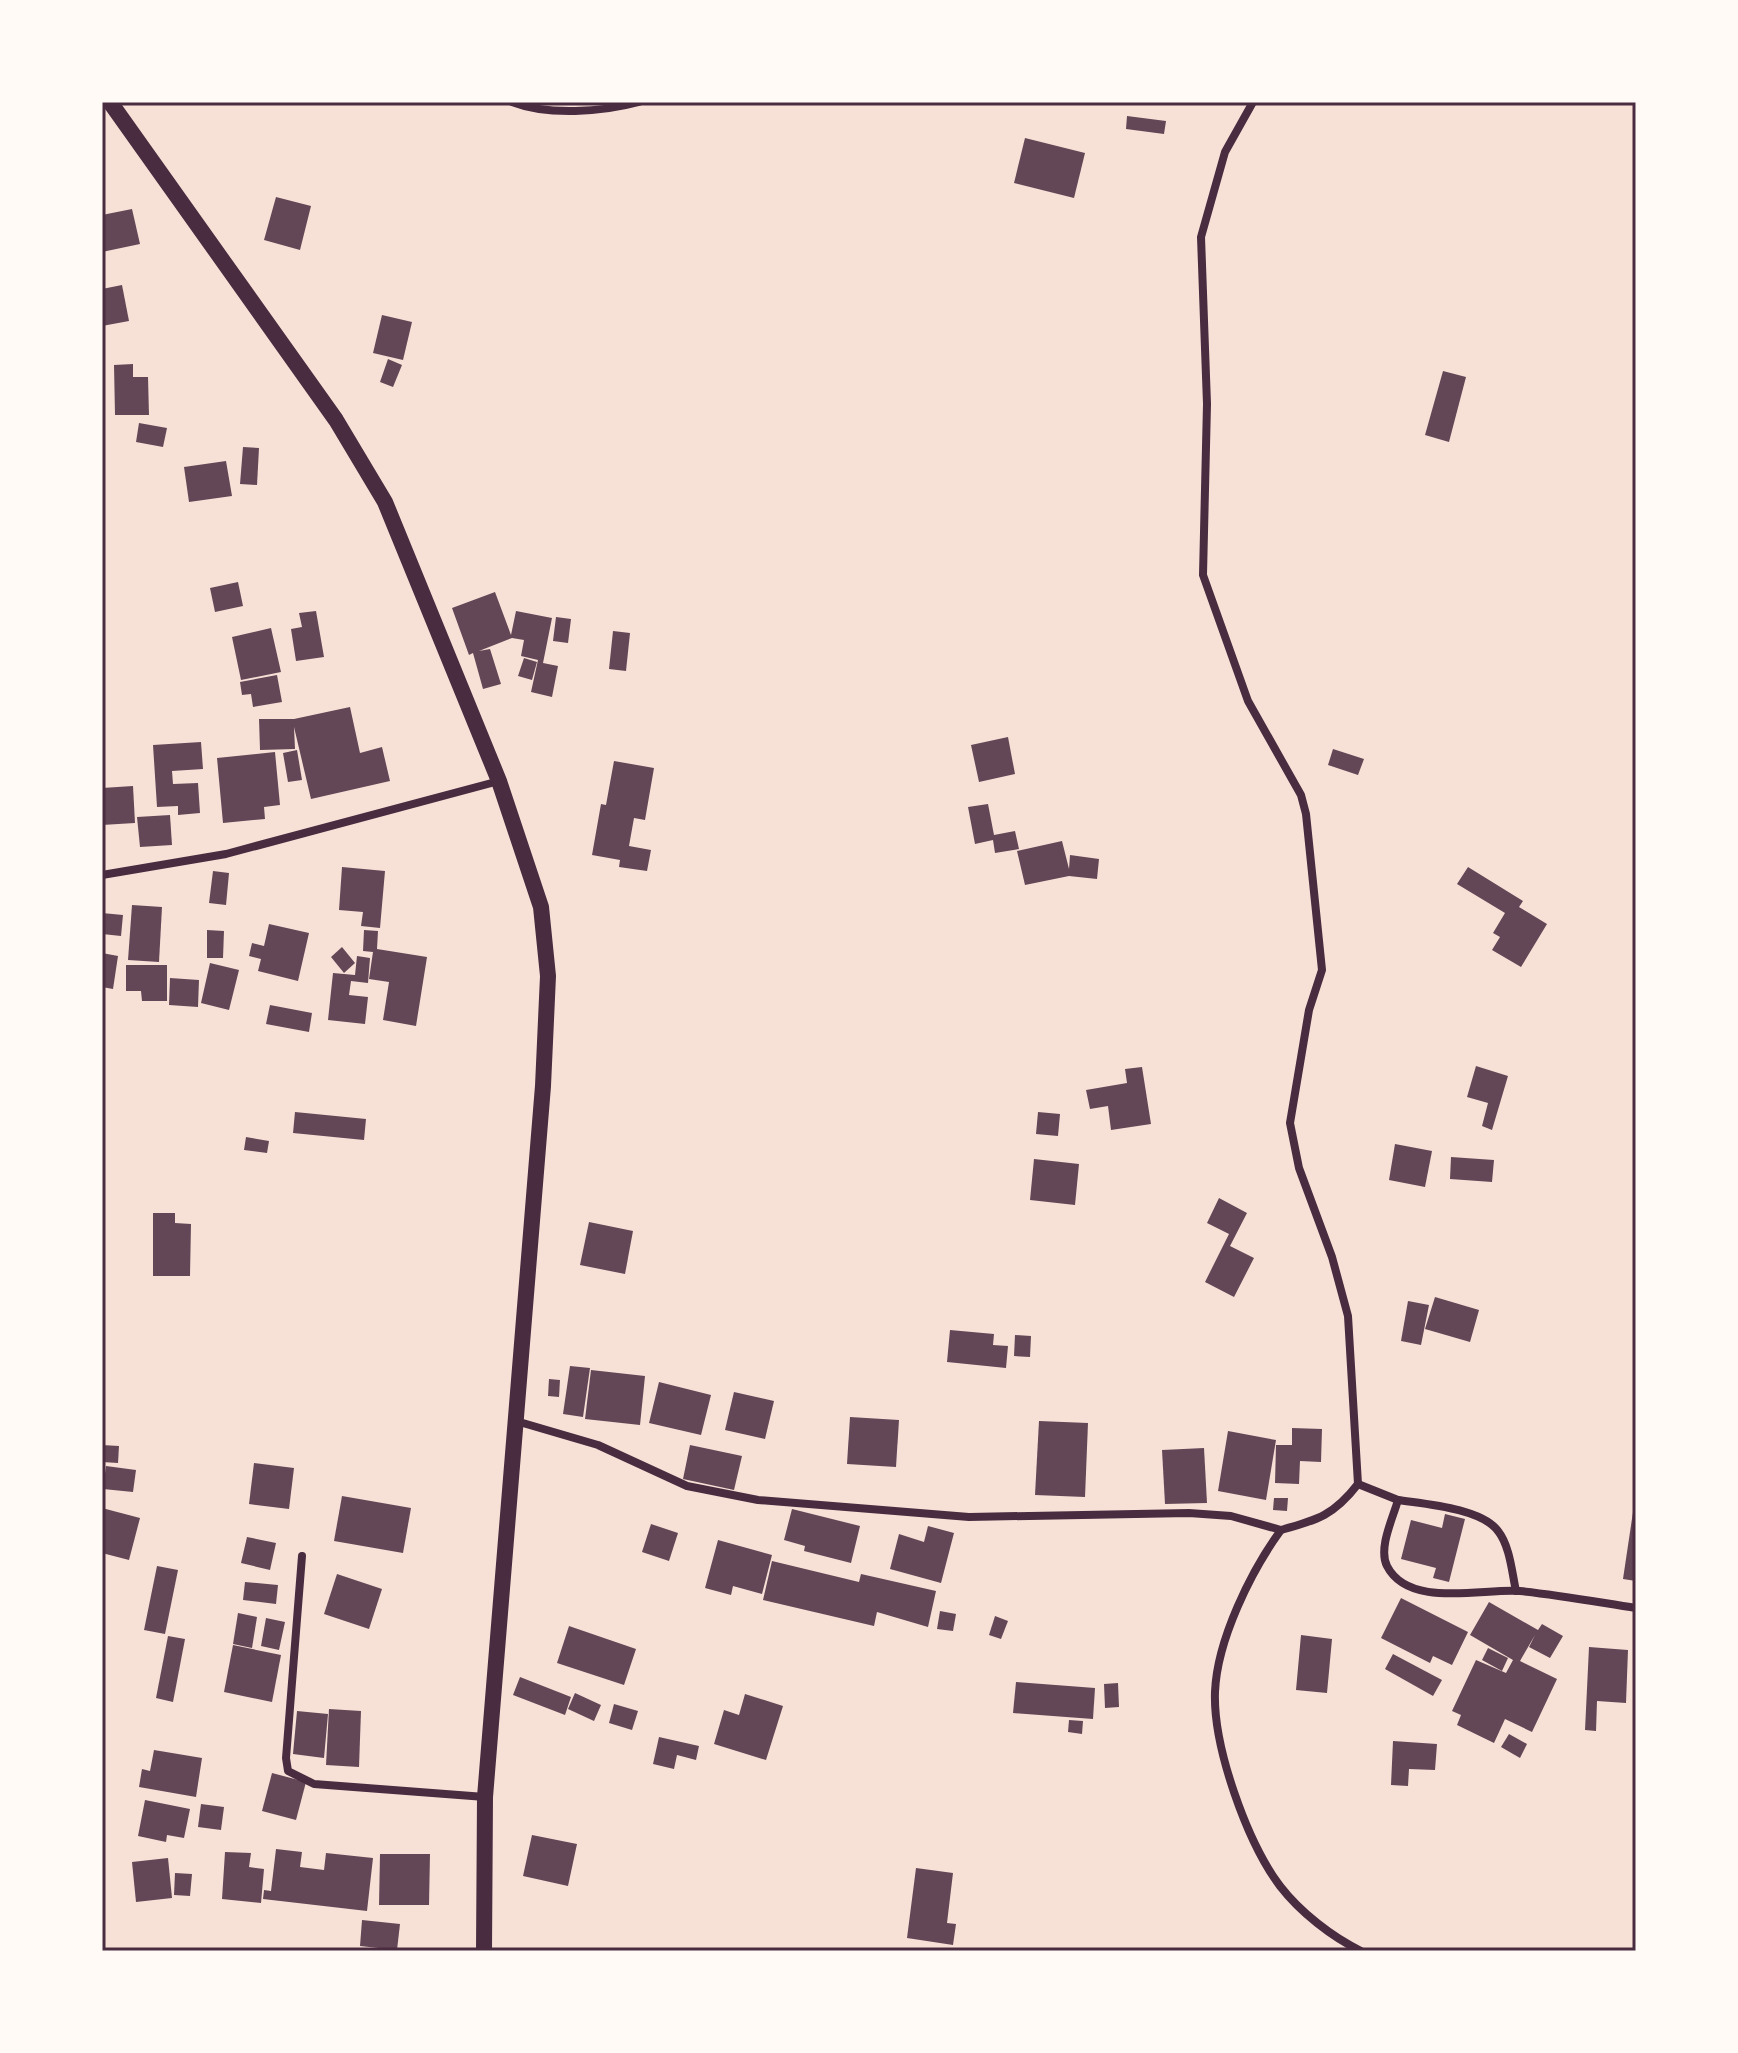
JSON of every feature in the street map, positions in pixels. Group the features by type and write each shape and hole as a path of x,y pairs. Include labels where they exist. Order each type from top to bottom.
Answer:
{"main road":[{"path":"110,102 336,420 385,502 499,781 541,907 548,976 543,1086 485,1797 484,1951"}],"street":[{"path":"512,102 523,106 578,110 639,102"},
{"path":"516,1421 598,1445 687,1486 758,1500 969,1517 1189,1513 1231,1516 1281,1530 1319,1520 1343,1504 1358,1484 1348,1316 1332,1257 1299,1168 1290,1123 1309,1010 1322,970 1306,814 1301,795 1248,701 1203,575 1207,404 1201,237 1225,152 1253,102"},
{"path":"102,875 226,854 499,781"},
{"path":"1358,1484 1398,1500 1454,1509 1485,1520 1498,1530 1516,1591"},
{"path":"1398,1500 1384,1553 1387,1566 1399,1581 1440,1593 1516,1591 1636,1608"},
{"path":"1281,1530 1261,1558 1227,1636 1215,1692 1227,1777 1280,1886 1306,1913 1361,1951"},
{"path":"302,1556 286,1758 288,1771 314,1784 485,1797"}],"building":[{"path":"1127,116 1166,121 1164,134 1126,129"},
{"path":"1025,138 1085,153 1074,198 1014,183"},
{"path":"276,197 311,206 300,250 264,240"},
{"path":"132,209 140,244 102,252 102,215"},
{"path":"122,285 129,321 102,326 102,289"},
{"path":"382,315 412,322 403,360 373,353"},
{"path":"388,359 402,365 393,387 380,382"},
{"path":"133,364 133,377 148,377 149,415 115,415 114,365"},
{"path":"1443,371 1466,377 1449,442 1425,435"},
{"path":"139,423 167,428 163,447 136,442"},
{"path":"243,447 259,448 257,485 240,484"},
{"path":"226,461 232,496 189,502 184,467"},
{"path":"238,582 243,606 215,612 210,588"},
{"path":"495,592 511,635 516,611 552,618 543,663 558,666 552,697 531,692 538,660 521,656 524,640 512,638 479,651 490,649 501,684 483,689 473,653 469,655 452,608"},
{"path":"316,611 324,657 296,661 291,629 302,627 299,613"},
{"path":"556,617 571,619 568,643 553,641"},
{"path":"271,628 281,672 241,680 232,637"},
{"path":"613,631 630,633 626,671 609,669"},
{"path":"524,658 537,662 532,680 518,676"},
{"path":"277,675 282,702 253,707 251,694 242,695 240,682"},
{"path":"350,707 360,753 382,747 390,781 311,799 294,727 295,749 260,750 259,719 294,719"},
{"path":"1008,737 1015,774 979,782 971,745"},
{"path":"201,742 203,769 172,771 173,784 198,783 200,813 178,815 178,806 157,807 153,745"},
{"path":"1333,749 1364,759 1358,775 1328,765"},
{"path":"297,750 302,780 288,782 283,753"},
{"path":"275,752 280,805 264,807 265,819 223,823 217,758"},
{"path":"614,761 654,768 645,820 634,818 629,846 651,850 647,871 619,867 620,860 592,855 601,804 606,805"},
{"path":"133,786 135,823 102,825 102,788"},
{"path":"988,804 994,835 1015,831 1019,849 995,853 993,840 975,844 968,807"},
{"path":"170,815 172,845 140,847 137,817"},
{"path":"1062,841 1069,869 1070,855 1099,859 1097,879 1069,876 1025,885 1017,851"},
{"path":"342,867 385,871 380,928 361,926 363,912 339,910"},
{"path":"1468,867 1523,901 1519,907 1547,924 1521,967 1492,950 1500,937 1493,933 1505,913 1457,884"},
{"path":"213,871 229,873 226,905 209,903"},
{"path":"132,905 162,907 159,962 128,960"},
{"path":"102,913 123,915 121,936 102,934"},
{"path":"269,924 309,933 298,981 258,971 261,959 249,956 252,943 264,946"},
{"path":"207,930 224,931 223,958 207,958"},
{"path":"364,930 378,931 377,949 427,957 416,1026 383,1020 389,982 369,979 373,952 363,951"},
{"path":"342,947 355,963 344,973 331,957"},
{"path":"102,953 118,956 113,989 102,987"},
{"path":"357,956 370,958 368,983 351,981 349,995 368,997 365,1024 328,1020 333,973 355,975"},
{"path":"210,963 239,970 229,1010 201,1003"},
{"path":"126,965 167,965 167,1001 142,1001 141,991 126,991"},
{"path":"170,978 199,980 198,1007 169,1005"},
{"path":"270,1005 312,1013 309,1032 266,1024"},
{"path":"1476,1066 1508,1076 1492,1130 1482,1126 1488,1103 1467,1097"},
{"path":"1142,1067 1151,1124 1111,1130 1108,1106 1090,1109 1086,1090 1127,1083 1125,1069"},
{"path":"295,1112 366,1119 364,1140 293,1133"},
{"path":"1038,1112 1060,1114 1058,1136 1036,1134"},
{"path":"246,1137 269,1141 267,1153 244,1150"},
{"path":"1395,1144 1432,1151 1425,1187 1389,1180"},
{"path":"1451,1157 1494,1160 1492,1182 1450,1179"},
{"path":"1034,1159 1079,1164 1075,1205 1030,1200"},
{"path":"1219,1198 1247,1213 1230,1246 1254,1258 1234,1297 1205,1282 1229,1234 1207,1223"},
{"path":"153,1213 175,1213 175,1223 191,1224 190,1276 153,1276"},
{"path":"589,1222 633,1231 625,1274 580,1265"},
{"path":"1435,1297 1479,1310 1470,1342 1425,1329"},
{"path":"1408,1301 1429,1305 1421,1345 1401,1341"},
{"path":"950,1330 994,1334 993,1345 1008,1346 1006,1368 947,1362"},
{"path":"1015,1335 1031,1336 1030,1357 1014,1356"},
{"path":"570,1366 590,1368 583,1417 563,1414"},
{"path":"591,1370 645,1376 640,1425 585,1419"},
{"path":"549,1379 560,1380 559,1397 548,1396"},
{"path":"659,1382 711,1395 701,1435 649,1423"},
{"path":"734,1392 774,1401 765,1439 725,1430"},
{"path":"850,1417 899,1420 896,1467 847,1464"},
{"path":"1039,1421 1088,1423 1085,1497 1035,1495"},
{"path":"1292,1428 1322,1429 1321,1462 1300,1461 1299,1484 1275,1483 1276,1445 1292,1445"},
{"path":"1228,1431 1276,1440 1266,1500 1218,1491"},
{"path":"102,1445 119,1446 118,1463 102,1462"},
{"path":"690,1445 742,1456 734,1490 683,1479"},
{"path":"1204,1448 1207,1503 1165,1504 1162,1450"},
{"path":"254,1463 294,1468 289,1509 249,1504"},
{"path":"106,1466 136,1470 133,1492 103,1489"},
{"path":"342,1496 411,1508 403,1553 334,1541"},
{"path":"1274,1498 1288,1498 1287,1511 1273,1510"},
{"path":"102,1508 140,1518 129,1560 102,1553"},
{"path":"792,1509 860,1526 851,1563 804,1551 805,1546 784,1540"},
{"path":"1633,1512 1636,1512 1636,1581 1623,1579"},
{"path":"1445,1514 1465,1519 1449,1582 1433,1578 1436,1568 1401,1559 1411,1520 1442,1528"},
{"path":"651,1524 678,1533 669,1561 642,1552"},
{"path":"928,1526 954,1533 941,1583 890,1569 899,1534 924,1542"},
{"path":"247,1537 276,1543 270,1570 241,1563"},
{"path":"718,1540 772,1555 762,1594 733,1586 731,1595 705,1588"},
{"path":"772,1561 859,1582 861,1574 936,1591 928,1627 877,1612 874,1626 763,1600"},
{"path":"157,1566 178,1570 165,1634 144,1630"},
{"path":"337,1574 382,1589 369,1629 324,1614"},
{"path":"245,1582 278,1585 276,1604 243,1600"},
{"path":"1401,1598 1468,1632 1452,1665 1433,1656 1430,1663 1381,1638"},
{"path":"1489,1602 1538,1630 1542,1624 1563,1636 1550,1658 1529,1647 1535,1635 1520,1661 1557,1679 1532,1732 1505,1719 1494,1743 1457,1725 1461,1715 1452,1711 1476,1660 1506,1673 1513,1660 1470,1635"},
{"path":"940,1611 956,1614 953,1631 937,1629"},
{"path":"238,1613 257,1617 252,1648 233,1644"},
{"path":"995,1616 1008,1621 1001,1639 989,1635"},
{"path":"266,1618 285,1622 279,1650 261,1646"},
{"path":"569,1626 636,1649 624,1685 557,1663"},
{"path":"1301,1635 1332,1639 1327,1693 1296,1690"},
{"path":"168,1636 185,1639 173,1702 156,1698"},
{"path":"233,1645 281,1655 272,1702 224,1692"},
{"path":"1589,1647 1628,1650 1626,1703 1597,1701 1596,1731 1585,1730"},
{"path":"1488,1648 1508,1658 1502,1671 1482,1660"},
{"path":"1393,1654 1442,1680 1433,1696 1385,1669"},
{"path":"520,1677 571,1697 565,1715 513,1695"},
{"path":"1016,1682 1095,1688 1093,1719 1013,1713"},
{"path":"1118,1683 1119,1707 1105,1708 1104,1684"},
{"path":"575,1693 601,1705 594,1721 568,1709"},
{"path":"745,1694 783,1706 766,1760 714,1744 724,1710 739,1715"},
{"path":"614,1704 638,1711 632,1730 609,1723"},
{"path":"329,1709 361,1711 359,1767 326,1765"},
{"path":"297,1711 328,1714 324,1758 293,1754"},
{"path":"1069,1720 1083,1721 1082,1734 1068,1732"},
{"path":"1509,1734 1527,1744 1520,1758 1501,1747"},
{"path":"659,1737 699,1746 696,1760 677,1755 674,1769 653,1764"},
{"path":"1393,1741 1437,1744 1435,1770 1409,1769 1408,1786 1391,1785"},
{"path":"154,1750 202,1758 196,1797 139,1787 142,1769 150,1771"},
{"path":"272,1773 306,1782 296,1820 262,1811"},
{"path":"145,1800 190,1809 184,1838 167,1835 166,1842 138,1836"},
{"path":"201,1804 224,1807 221,1830 198,1827"},
{"path":"532,1835 577,1844 568,1886 523,1876"},
{"path":"276,1849 302,1852 300,1867 324,1870 326,1853 373,1858 367,1911 263,1899 264,1890 271,1891"},
{"path":"225,1852 251,1853 249,1867 264,1869 261,1903 222,1899"},
{"path":"380,1854 430,1854 429,1905 379,1905"},
{"path":"168,1858 172,1898 136,1902 132,1862"},
{"path":"916,1868 953,1873 947,1923 956,1924 953,1945 907,1938"},
{"path":"175,1873 192,1874 190,1896 174,1895"},
{"path":"362,1920 400,1924 397,1950 360,1946"}]}
